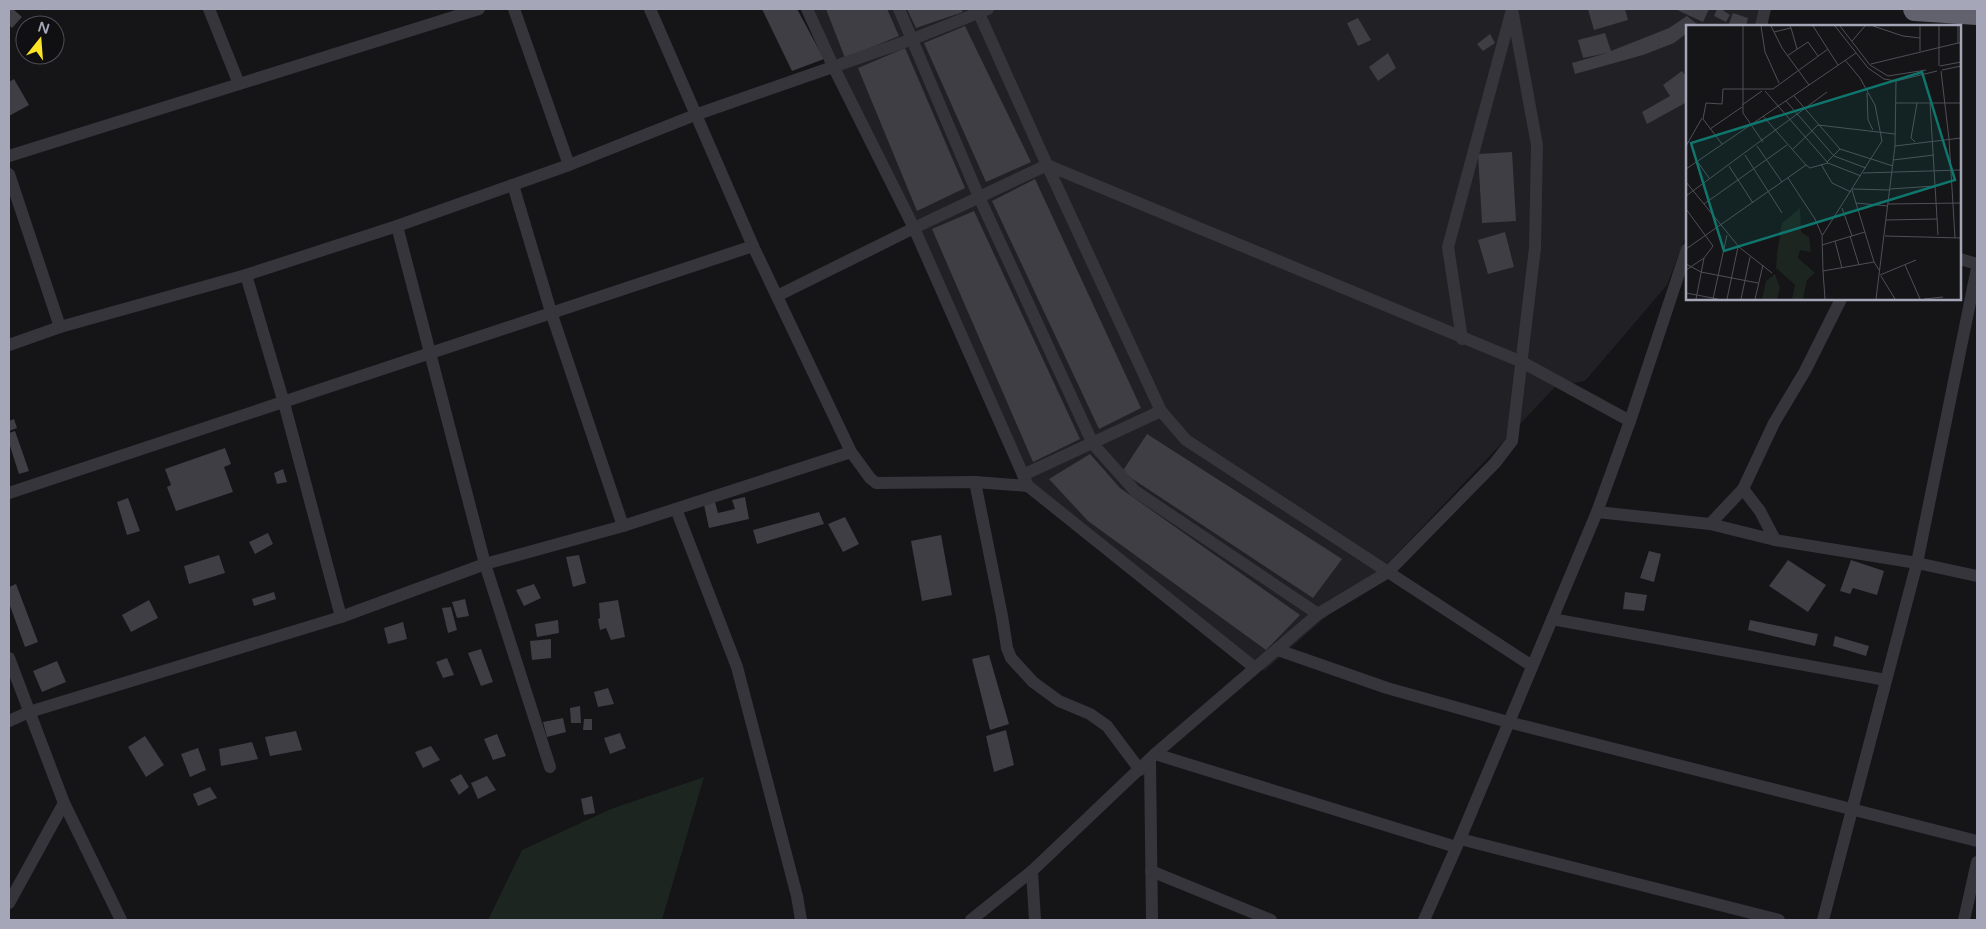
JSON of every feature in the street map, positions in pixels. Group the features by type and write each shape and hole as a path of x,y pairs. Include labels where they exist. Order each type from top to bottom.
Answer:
{"highway":[{"path":"1915,9 1977,12"}],"street":[{"path":"209,9 239,84"},
{"path":"9,156 479,9"},
{"path":"514,9 569,165"},
{"path":"650,9 754,246 851,452 870,478 876,483 1026,481 1093,444 1161,411"},
{"path":"807,9 833,66 914,228 1026,481 1255,668"},
{"path":"899,9 979,197 1093,444 1135,491 1318,614"},
{"path":"1462,339 1448,247 1512,9"},
{"path":"970,920 1032,871 1153,757 1318,614 1388,572 1495,463 1512,441 1535,248 1537,145 1512,9"},
{"path":"1761,25 1765,9"},
{"path":"9,345 60,328 246,275 397,226 569,165 695,115 913,39 981,10 1047,165 1161,411 1186,440 1532,666"},
{"path":"777,296 1047,165 1462,339 1522,362 1630,421"},
{"path":"9,174 60,328"},
{"path":"513,185 551,312 623,526"},
{"path":"397,226 485,564 550,767"},
{"path":"9,493 754,246"},
{"path":"1424,920 1597,512 1630,421 1686,252"},
{"path":"1823,920 1917,563 1977,266 1961,259"},
{"path":"246,275 284,402 341,617"},
{"path":"1710,524 1743,489 1774,423 1805,371 1840,300"},
{"path":"9,721 30,712 341,617 485,564 623,526 851,452"},
{"path":"976,482 1001,607 1007,648 1011,658 1034,682 1059,701 1090,714 1107,726 1140,770"},
{"path":"1743,489 1760,511 1775,540"},
{"path":"676,509 737,667 797,896 801,920"},
{"path":"1597,512 1710,524 1775,540 1917,563 1977,576"},
{"path":"1552,619 1886,680"},
{"path":"1278,650 1388,688 1508,722 1977,841"},
{"path":"9,658 64,803 121,920"},
{"path":"1153,757 1458,843 1779,920"},
{"path":"1152,920 1153,757"},
{"path":"9,903 64,803"},
{"path":"1964,920 1977,862"},
{"path":"1032,871 1035,920"},
{"path":"1151,871 1271,920"}],"shaded area":[{"path":"810,9 1762,9 1756,25 1686,25 1686,236 1667,285 1585,381 1556,386 1390,561 1264,671 1026,480"},
{"path":"704,777 662,920 488,920 522,850 611,809"}],"building":[{"path":"9,9 13,9 20,15 15,15 15,25 12,28 9,25"},
{"path":"762,9 797,9 824,59 792,71"},
{"path":"826,9 887,9 899,36 845,58"},
{"path":"907,9 961,9 963,12 916,28"},
{"path":"1588,9 1625,9 1628,20 1594,30"},
{"path":"1675,9 1709,9 1703,22"},
{"path":"1717,9 1721,9 1730,15 1726,22 1714,16"},
{"path":"1733,13 1748,18 1746,25 1728,25"},
{"path":"1687,16 1697,24 1686,25 1686,34 1674,43 1643,55 1575,74 1572,63 1607,53 1583,58 1578,40 1605,33 1611,51 1669,28"},
{"path":"1358,18 1371,40 1358,46 1347,23"},
{"path":"965,26 1031,162 986,182 924,43"},
{"path":"1490,34 1495,43 1483,51 1477,44"},
{"path":"905,48 965,188 917,211 858,68"},
{"path":"1388,53 1396,68 1378,81 1369,67"},
{"path":"1682,71 1686,76 1686,103 1647,124 1642,112 1670,96 1663,85"},
{"path":"14,79 29,105 9,116 9,82"},
{"path":"1512,152 1516,221 1482,223 1478,154"},
{"path":"1035,179 1141,408 1099,429 992,201"},
{"path":"974,211 1080,439 1033,462 932,229"},
{"path":"1505,232 1514,267 1488,274 1478,240"},
{"path":"14,419 17,428 9,431 9,421"},
{"path":"15,431 29,471 19,474 9,443 9,433"},
{"path":"1147,434 1342,559 1313,598 1122,472"},
{"path":"225,448 231,464 224,467 233,492 176,511 167,487 171,485 165,469"},
{"path":"1090,454 1120,488 1300,615 1266,650 1088,521 1049,479"},
{"path":"283,469 287,482 277,484 274,473"},
{"path":"745,497 749,519 709,528 704,505 715,502 718,513 735,509 732,500"},
{"path":"128,498 140,531 127,535 117,502"},
{"path":"819,512 824,524 757,544 753,530"},
{"path":"845,517 859,544 843,552 828,524"},
{"path":"268,533 273,544 255,554 249,542"},
{"path":"941,535 952,595 922,601 911,541"},
{"path":"1649,551 1661,554 1654,582 1640,578"},
{"path":"219,555 225,573 189,584 184,566"},
{"path":"579,555 586,583 573,587 566,557"},
{"path":"1788,560 1826,585 1808,612 1769,586"},
{"path":"1851,560 1884,571 1877,595 1853,588 1850,594 1840,591"},
{"path":"16,584 38,642 25,647 9,603 9,587"},
{"path":"534,584 541,598 524,606 516,590"},
{"path":"274,592 276,599 254,606 252,599"},
{"path":"1625,592 1647,595 1644,611 1623,609"},
{"path":"465,599 469,616 457,618 452,602"},
{"path":"149,600 158,618 131,632 122,615"},
{"path":"618,600 625,637 611,640 606,628 600,630 598,619 600,618 599,603"},
{"path":"451,607 457,630 448,633 442,608"},
{"path":"558,620 559,633 537,637 535,624"},
{"path":"1750,620 1818,634 1815,646 1748,630"},
{"path":"403,622 407,639 388,644 384,628"},
{"path":"1835,636 1869,646 1866,656 1833,646"},
{"path":"551,639 551,658 532,660 530,641"},
{"path":"481,649 493,682 481,686 468,653"},
{"path":"989,655 1009,724 990,730 972,659"},
{"path":"447,658 454,675 443,678 436,662"},
{"path":"57,661 66,682 42,692 33,671"},
{"path":"608,688 614,704 598,707 594,692"},
{"path":"580,706 581,723 571,723 570,708"},
{"path":"563,718 566,732 547,737 543,722"},
{"path":"584,719 592,719 592,730 583,730"},
{"path":"1006,730 1014,765 994,772 986,736"},
{"path":"296,731 302,750 270,756 265,737"},
{"path":"620,733 626,748 610,754 604,738"},
{"path":"497,734 506,756 493,760 484,739"},
{"path":"145,736 164,765 146,777 128,747"},
{"path":"252,742 258,759 221,766 219,749"},
{"path":"431,746 440,760 423,768 415,752"},
{"path":"198,748 206,770 190,777 181,754"},
{"path":"461,774 469,787 459,795 450,780"},
{"path":"487,776 496,790 478,799 471,783"},
{"path":"210,787 217,798 198,806 193,794"},
{"path":"592,796 595,813 584,815 581,799"}]}
